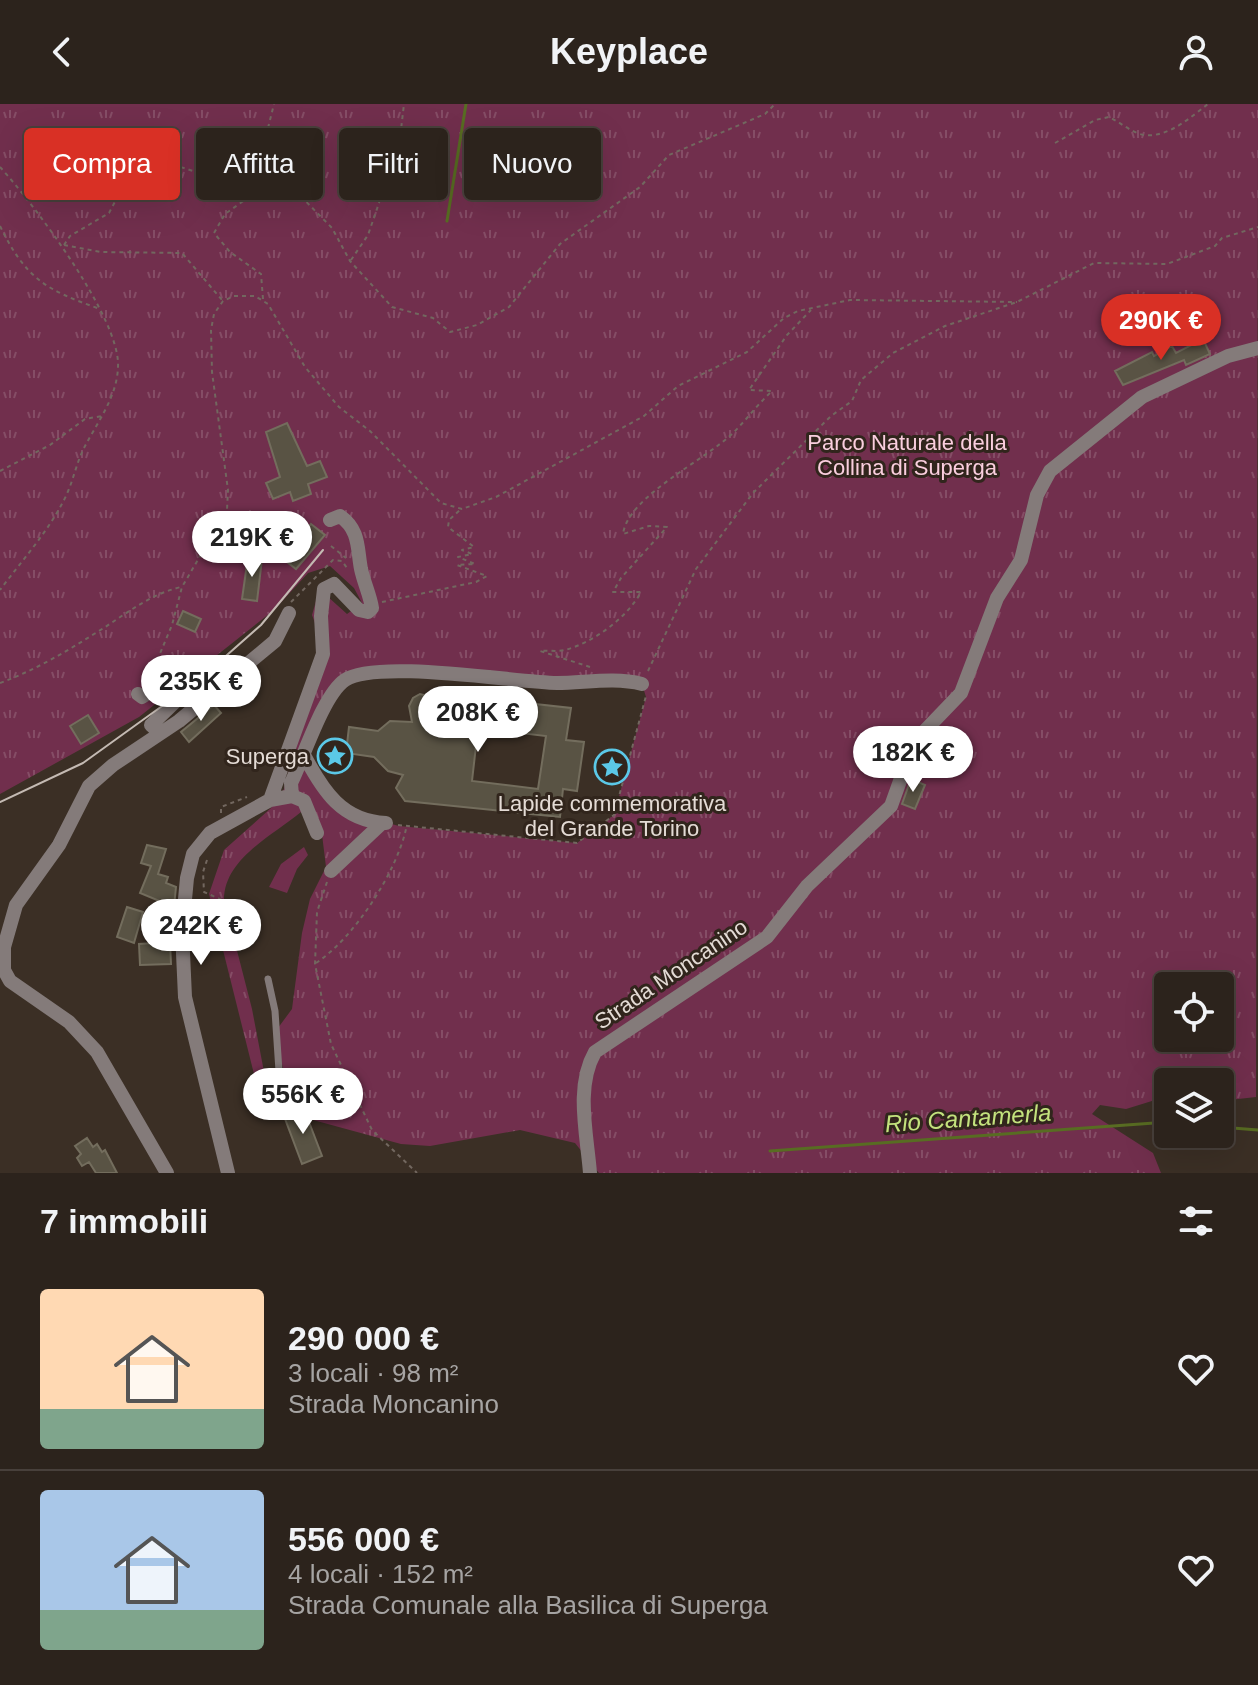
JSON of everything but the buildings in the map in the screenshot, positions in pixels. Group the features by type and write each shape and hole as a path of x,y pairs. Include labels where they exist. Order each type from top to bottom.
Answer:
{"street":[{"name":"Strada Moncanino","path":"590,1173 584,1107 586,1068 595,1052 767,937 807,886 891,806 914,742 961,693 997,598 1021,560 1037,495 1050,471 1150,392 1228,356 1258,348"},
{"path":"286,788 323,654 321,599 324,589 327,584 339,587 364,612 371,610 372,604 360,566 358,541 348,521 340,516 330,520"},
{"path":"167,1173 97,1052 69,1022 5,980 4,947 16,905 59,845 89,786 275,641 289,613"},
{"path":"228,1173 185,997 182,931 187,878 193,854 210,833 286,788 328,701 341,682 355,674 397,672 557,683 599,681 642,684"},
{"path":"138,694 142,697 168,680 176,691 151,725 160,733"},
{"path":"304,755 324,793 346,812 388,824"},
{"path":"286,788 304,801 317,833"},
{"path":"307,807 324,793"},
{"path":"331,871 388,824"}],"lane":[{"path":"268,979 275,1011 280,1086"}],"path":[{"path":"268,128 274,104"},
{"path":"350,261 368,235 379,203 384,173 400,138 404,104"},
{"path":"303,200 332,228 350,261 392,307 433,318 450,332 469,328 509,307 560,244 640,187 669,155 765,114 775,104"},
{"path":"1055,143 1095,120 1109,117 1145,135 1161,132 1182,125 1208,104"},
{"path":"64,245 70,236 109,213 128,177 136,172 174,165 196,172"},
{"path":"0,167 26,197 45,226 64,245 68,258 101,310 119,364 115,386 103,415 52,520 37,545 0,590"},
{"path":"245,200 225,214 214,233 230,252 261,274 263,300"},
{"path":"0,226 23,269 41,285 101,310"},
{"path":"388,824 577,843 614,815 647,697 642,684 696,569 753,493 831,416 852,401 861,380 893,353 945,326 1017,302 1094,263 1167,264 1215,246 1222,238 1258,227"},
{"path":"64,245 101,252 182,253 223,301"},
{"path":"150,677 172,625 182,587 227,510 228,490 211,355 214,314 223,301 244,295 263,300 278,316 305,367 339,407 370,431 441,503 462,509"},
{"path":"372,604 476,582 487,576 457,565 475,564 458,557 472,554 462,550 474,547 448,527 449,520 462,509 496,497 644,416 678,386 747,352 784,318 837,301 907,298 1017,302"},
{"path":"599,681 587,664 562,661 540,651 565,650 591,640 633,606 641,592 613,592 621,578 667,527 649,526 623,534 624,525 647,495 734,432 772,391 749,390 787,335 813,308"},
{"path":"0,471 50,445 85,419 103,415"},
{"path":"331,546 360,566"},
{"path":"289,613 294,597 329,564"},
{"path":"0,683 25,674 96,633 156,593 182,587"},
{"path":"315,964 348,938 401,852 407,826"},
{"path":"208,854 203,872 204,892 253,914"},
{"path":"331,871 317,912 315,964 331,1044 372,1130 417,1173"},
{"path":"191,958 204,937 231,928 254,928"}],"green space":[{"name":"Parco Naturale della Collina di Superga","path":"0,104 1258,104 1256,1097 1234,1099 1234,1068 1154,1068 1154,1100 1126,1109 1100,1105 1092,1114 1153,1153 1161,1173 599,1173 575,1143 520,1130 430,1146 401,1144 262,1106 209,894 224,850 271,808 284,789 322,642 312,615 318,594 327,596 347,614 362,603 354,588 330,566 308,573 274,610 139,717 0,794","holes":["397,672 642,684 646,697 614,815 577,843 399,826 346,812 305,755 341,682","301,812 321,826 326,867 310,899 302,933 292,1009 275,1032 288,1091 269,1098 252,1009 224,900 226,885 241,860"]},
{"path":"304,847 308,855 297,869 287,893 269,887 281,864"}],"waterway":[{"path":"447,221 466,104"},
{"name":"Rio Cantamerla","path":"770,1151 1154,1123"},
{"name":"Rio Cantamerla","path":"1234,1128 1258,1130"}],"tram line":[{"path":"0,802 83,763 201,678 261,625 323,550"}],"place":[{"name":"Superga","path":"335,756"},
{"name":"Lapide commemorativa del Grande Torino","path":"612,767"}]}
